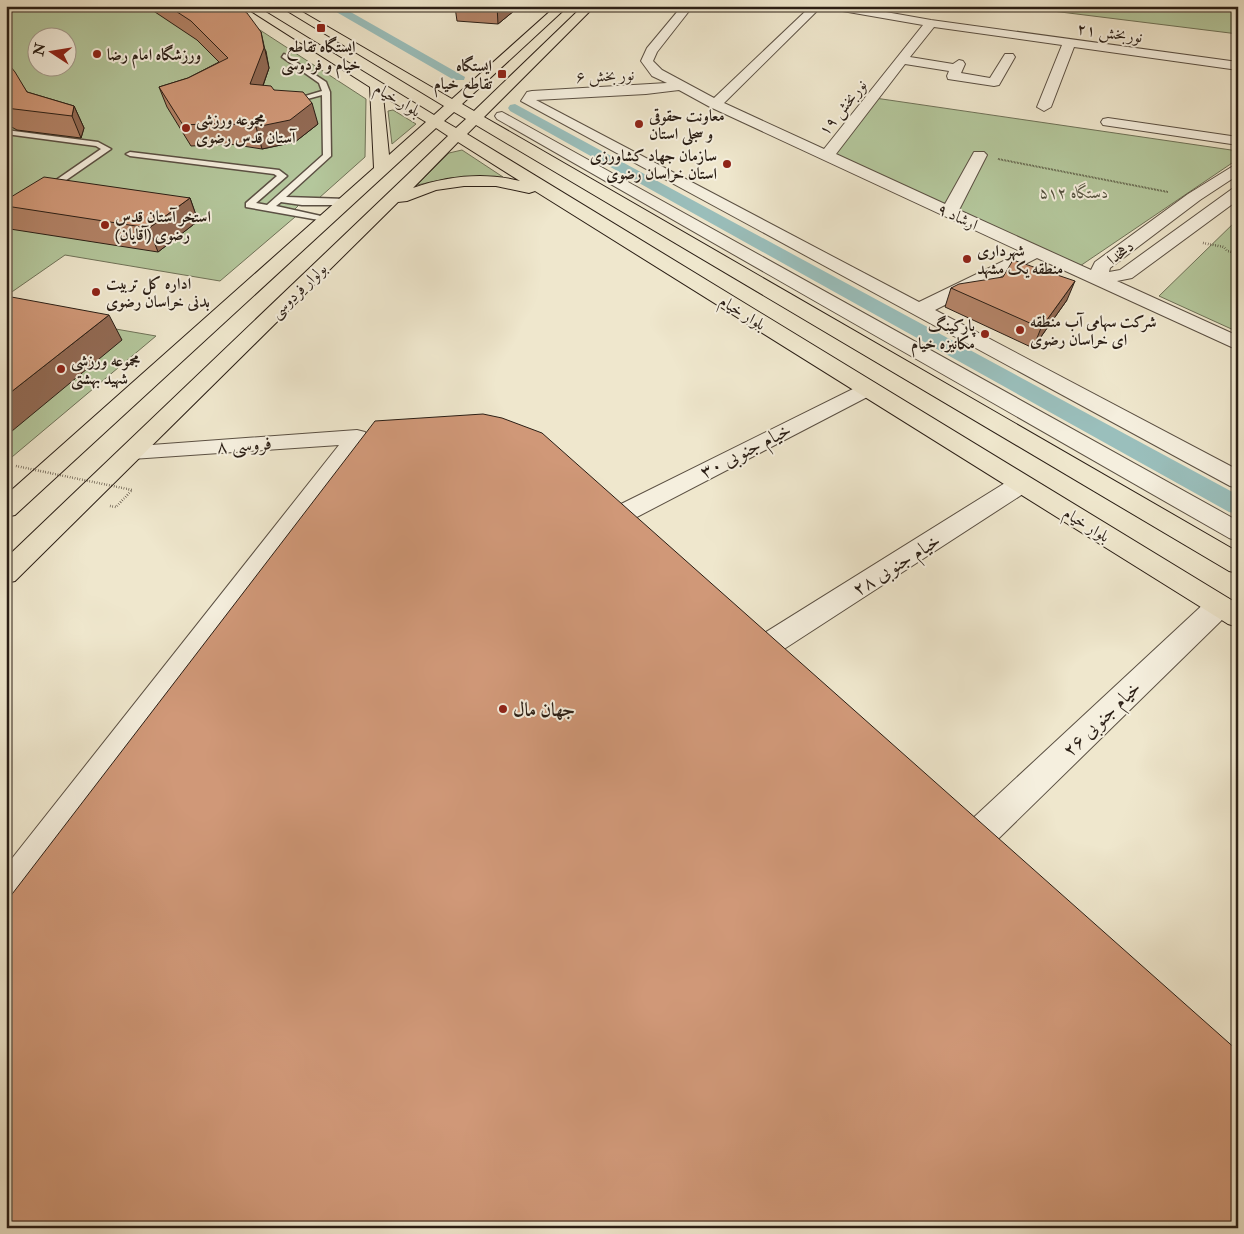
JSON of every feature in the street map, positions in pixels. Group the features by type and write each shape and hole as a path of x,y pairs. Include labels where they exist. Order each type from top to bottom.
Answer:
{"main road":[{"name":"بلوار خیام","path":"248,6 1228,611"},
{"name":"بلوار خیام","path":"284,6 417,86 454,105 1238,564"},
{"name":"بولوار فردوسی","path":"6,509 563,6"},
{"name":"بولوار فردوسی","path":"6,574 476,119 590,6"},
{"path":"417,86 450,85 482,79"},
{"path":"376,85 382,168"},
{"path":"388,203 435,184 474,180 497,181 519,185 559,199"}],"street":[{"name":"ارشاد ۹","path":"688,6 651,51 647,61 657,73 715,104 1238,344"},
{"name":"نوربخش ۲۱","path":"831,6 931,23 1238,66"},
{"path":"715,104 817,7"},
{"name":"نوربخش ۱۹","path":"827,155 931,23"},
{"path":"1044,107 1069,43"},
{"path":"902,60 958,66 952,76 994,82 1009,57"},
{"name":"نور بخش ۶","path":"679,86 646,90 532,95 528,101 915,308"},
{"path":"502,116 1238,532"},
{"path":"1108,122 1238,141"},
{"path":"949,212 987,156"},
{"name":"دهخدا","path":"1238,168 1194,197 1101,266 1098,280 1126,274 1238,192"},
{"path":"915,308 929,306 1035,252"},
{"path":"915,308 1238,480"},
{"name":"خیام جنوبی ۳۰","path":"624,513 867,388"},
{"name":"فروسی ۸","path":"6,894 357,438 132,452"},
{"name":"خیام جنوبی ۲۸","path":"771,643 1021,484"},
{"name":"خیام جنوبی ۲۶","path":"983,831 1228,611"}],"lane":[{"path":"270,208 327,156 326,92 322,82 284,56"},
{"path":"287,102 326,92"},
{"path":"6,132 98,144 107,149 65,180 40,194"},
{"path":"133,152 276,172 283,176 249,204 293,211 327,220"},
{"path":"121,159 133,152 290,170"},
{"path":"299,171 309,172"},
{"path":"279,199 302,202 346,202"}],"path":[{"path":"987,156 1194,197"},
{"path":"1176,238 1224,247 1227,251 1238,253"},
{"path":"16,466 132,490 116,507 110,506"}],"green space":[{"name":"مجموعه ورزشی آستان قدس رضوی","path":"6,6 223,6 366,99 365,157 319,198 302,202 293,211 295,217 220,281 65,255 6,296"},
{"path":"1012,6 1238,6 1238,34"},
{"name":"۵۱۲ دستگاه","path":"875,98 1238,151 1238,159 1080,266 832,155"},
{"path":"393,110 416,124 392,144 388,111"},
{"path":"462,150 503,177 451,178 417,185 449,153"},
{"path":"1238,219 1238,332 1159,296"},
{"name":"مجموعه ورزشی شهید بهشتی","path":"6,310 156,336 6,462"}],"building":[{"path":"168,6 236,6 247,13 261,32 264,48 250,84 271,86 274,90 303,92 312,103 290,120 256,127 224,123 183,125 159,87 188,78 228,58 191,21"},
{"path":"6,61 27,92 74,106 72,116 6,108"},
{"path":"44,177 190,198 149,228 6,206 6,200"},
{"path":"1013,260 1075,281 1041,328 951,288 959,284 1003,277"},
{"path":"6,296 109,315 6,396"},
{"name":"جهان مال","path":"483,414 502,418 542,433 1238,1051 1238,1228 6,1228 6,902 375,421"}],"waterway":[{"path":"331,6 459,77"},
{"path":"515,108 1238,506"}],"place":[{"name":"ایستگاه تقاطع خیام و فردوسی","path":"321,28"},
{"name":"ورزشگاه امام رضا","path":"97,54"},
{"name":"ایستگاه تقاطع خیام","path":"502,74"},
{"name":"معاونت حقوقی و سجلی استان","path":"639,124"},
{"name":"مجموعه ورزشی آستان قدس رضوی","path":"186,128"},
{"name":"سازمان جهاد کشاورزی استان خراسان رضوی","path":"727,164"},
{"name":"استخر آستان قدس رضوی (آقایان)","path":"105,225"},
{"name":"شهرداری منطقه یک مشهد","path":"967,259"},
{"name":"اداره کل تربیت بدنی خراسان رضوی","path":"96,292"},
{"name":"شرکت سهامی آب منطقه ای خراسان رضوی","path":"1020,330"},
{"name":"پارکینگ مکانیزه خیام","path":"985,334"},
{"name":"مجموعه ورزشی شهید بهشتی","path":"61,369"},
{"name":"جهان مال","path":"503,709"}]}
